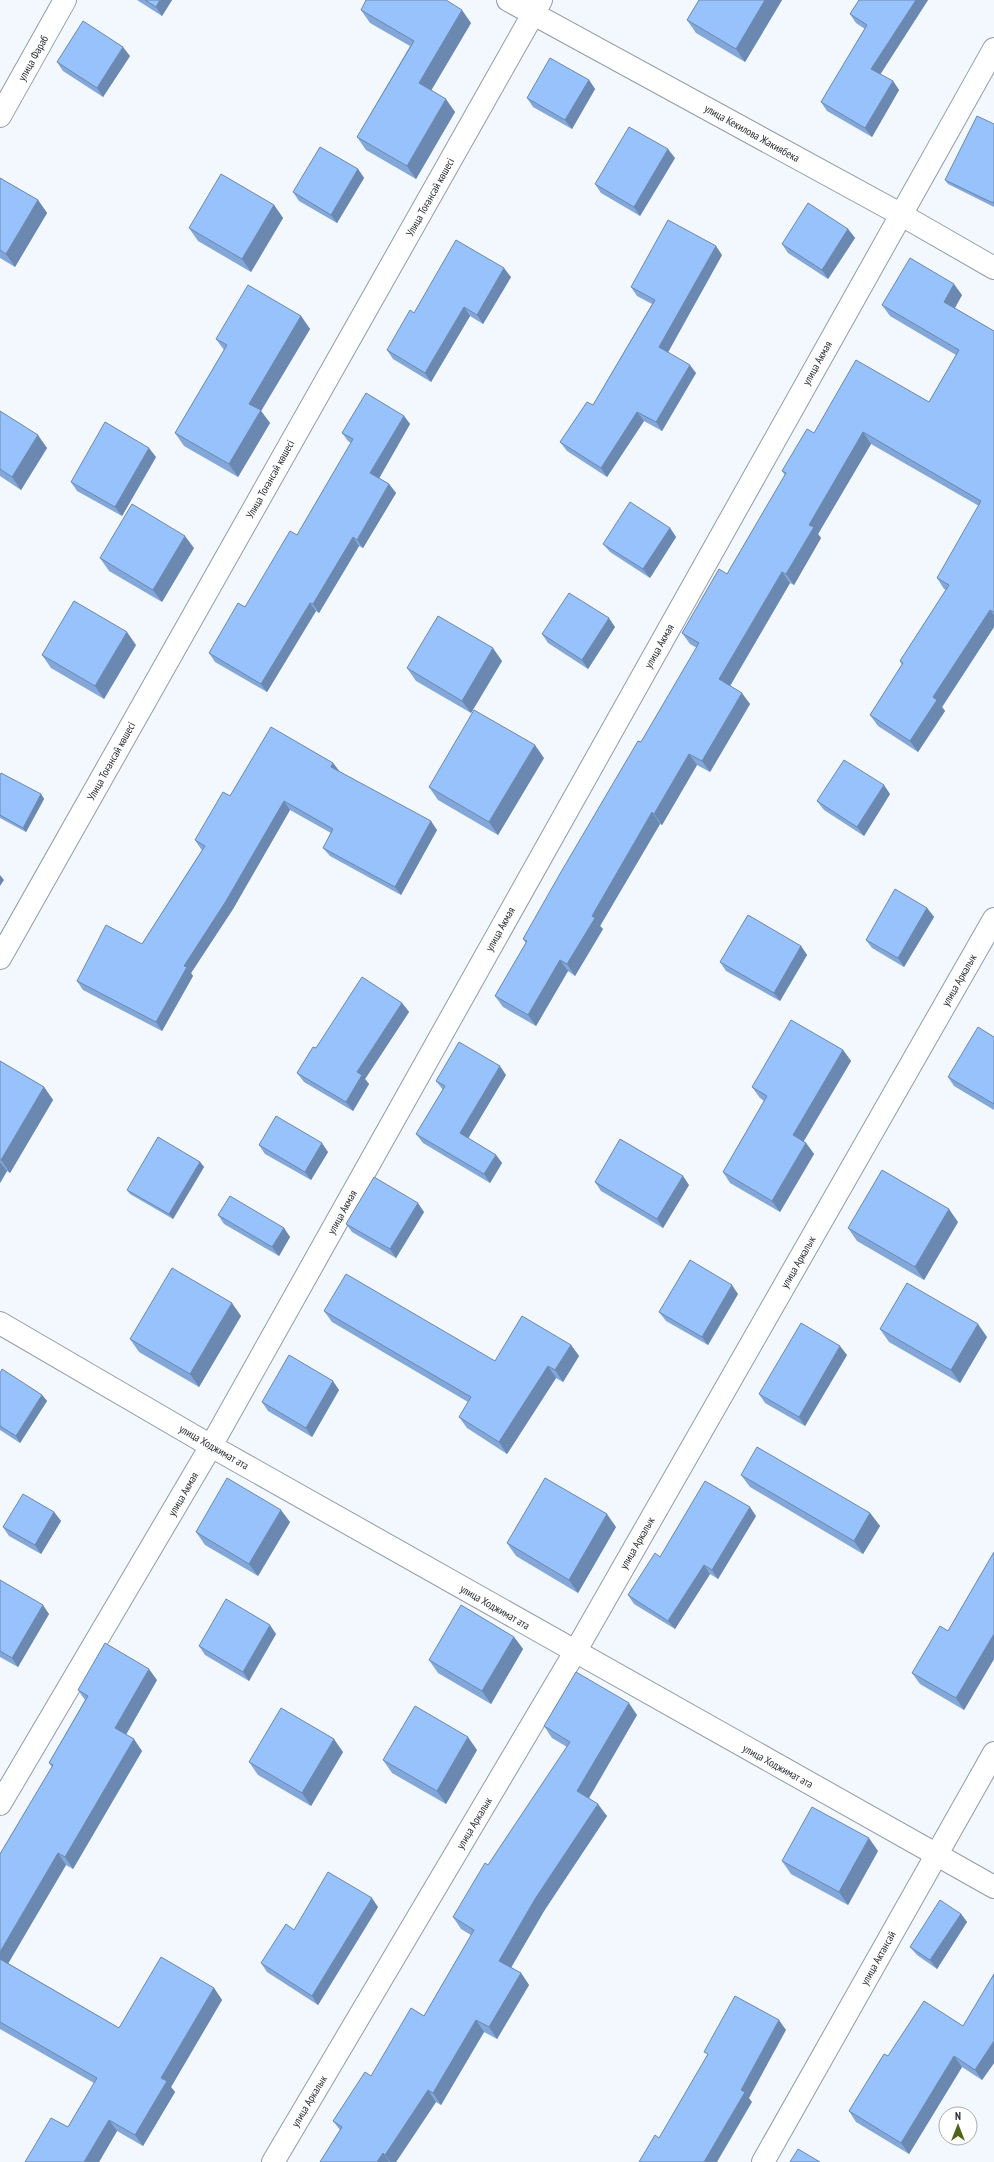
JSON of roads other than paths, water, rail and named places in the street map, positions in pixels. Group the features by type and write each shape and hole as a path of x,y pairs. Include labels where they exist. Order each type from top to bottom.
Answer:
{"street":[{"name":"улица Фараб","path":"0,116 65,0"},
{"name":"улица Кекилова Жакиябека","path":"508,0 537,7 994,268"},
{"name":"Улица Тоғансай көшесі","path":"0,958 537,7"},
{"name":"улица Акмая","path":"0,1804 211,1446 900,214 994,49"},
{"name":"улица Аркалык","path":"273,2162 575,1652 994,919"},
{"name":"улица Ходжимат ата","path":"0,1322 211,1446 994,1887"},
{"name":"улица Актансай","path":"763,2162 994,1753"}]}
